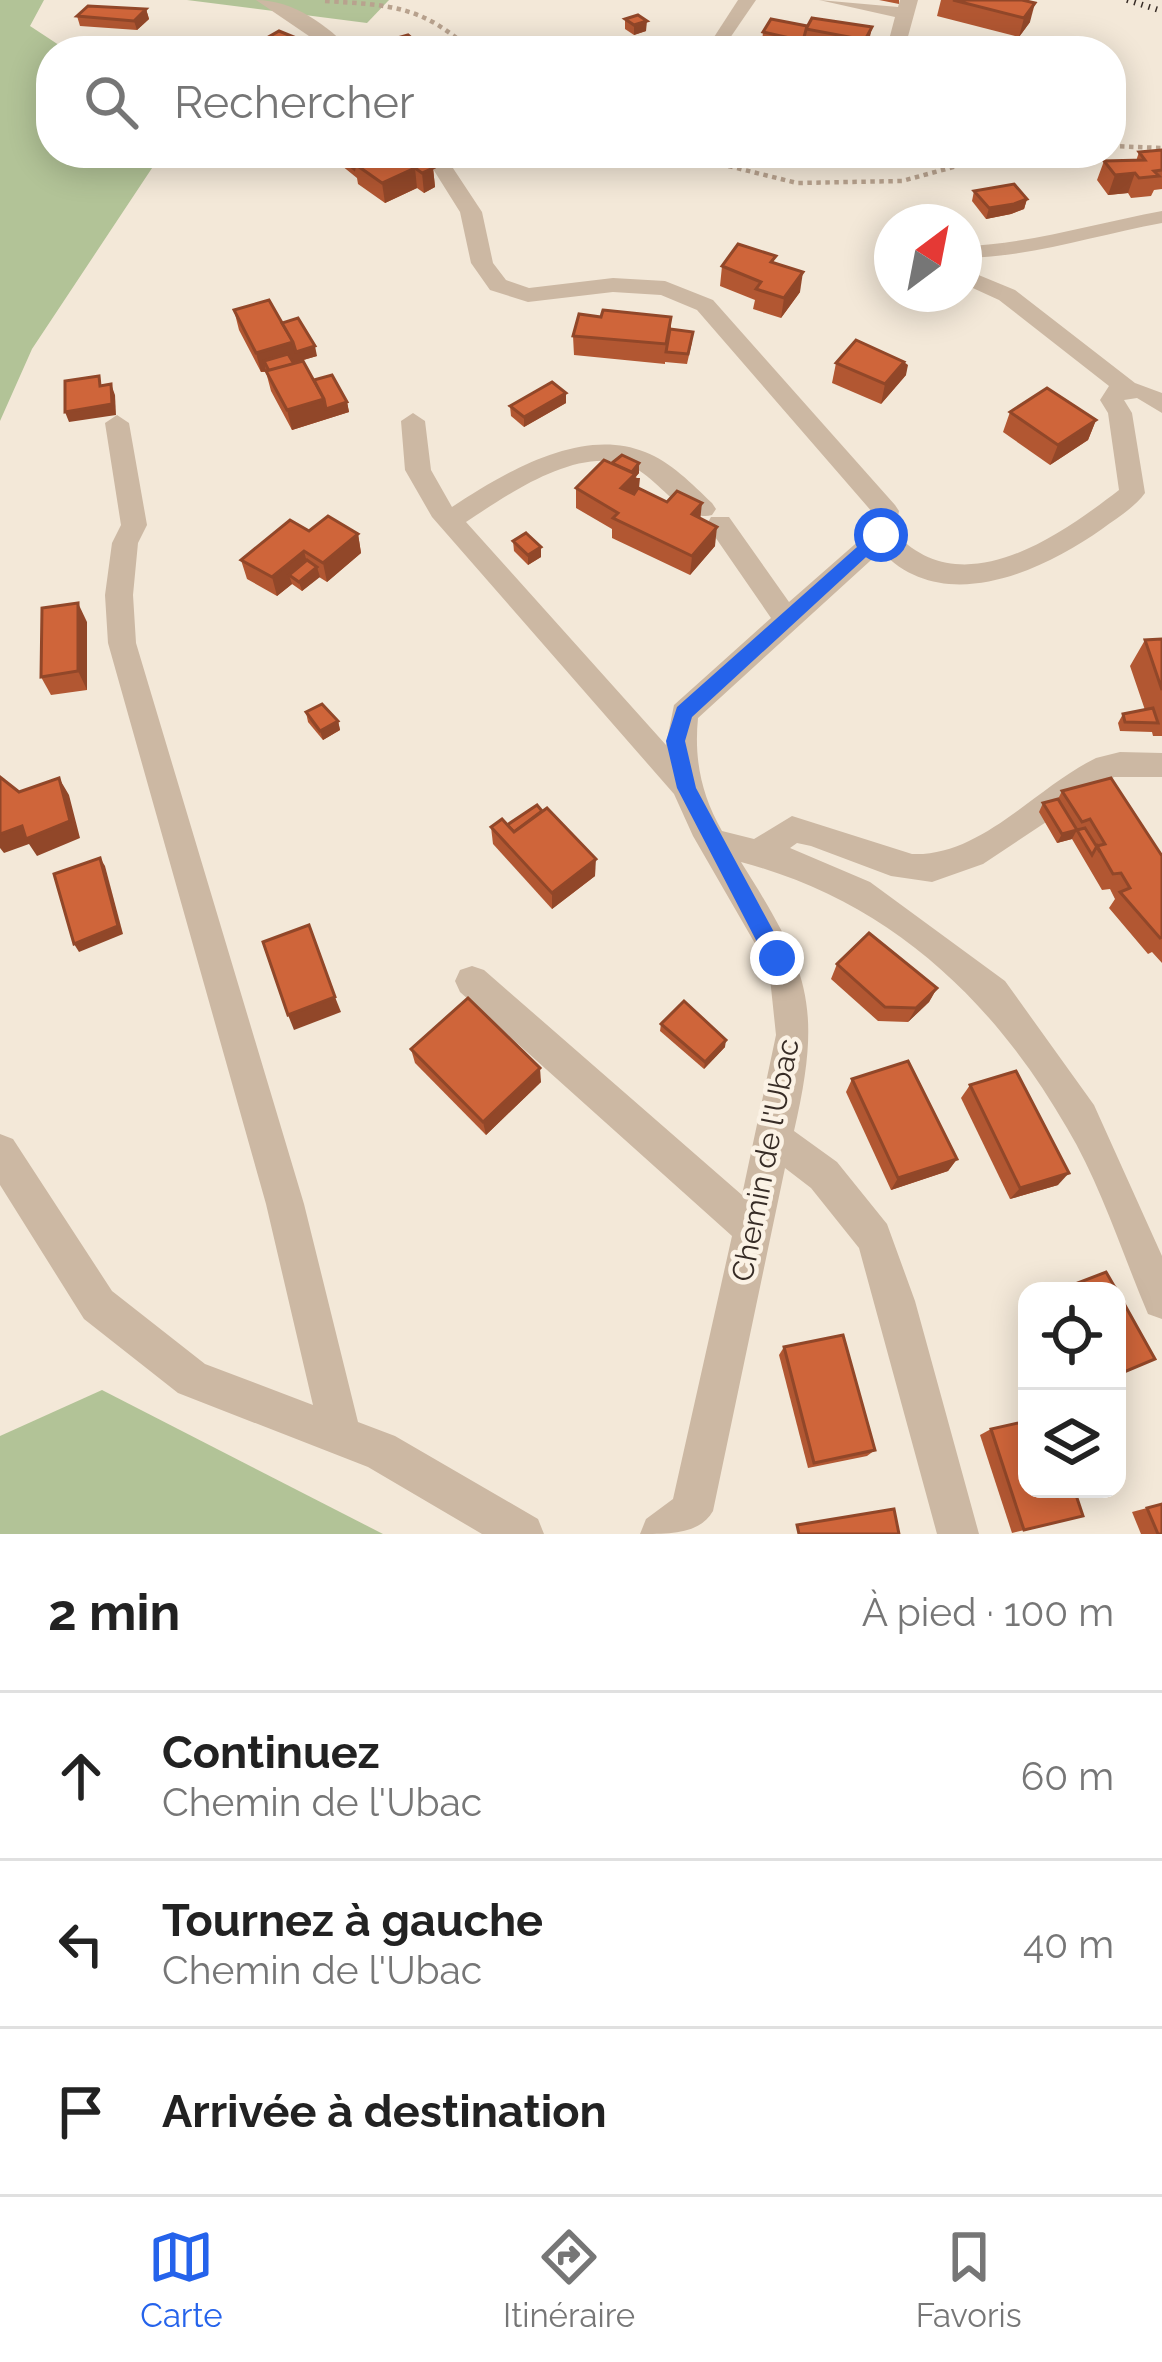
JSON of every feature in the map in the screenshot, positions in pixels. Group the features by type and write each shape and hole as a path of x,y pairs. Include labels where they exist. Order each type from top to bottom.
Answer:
{"street":[{"path":"265,0 323,36"},
{"path":"722,36 747,0"},
{"path":"828,0 908,7 899,36"},
{"path":"443,168 471,212 482,263 498,285 528,295 613,285 665,288 705,305 886,511 881,535 911,563 950,574 996,572 1079,536 1132,493 1120,413 1112,400 1116,392 1144,392 1162,405"},
{"path":"982,252 1013,251 1068,234 1162,217"},
{"path":"982,284 1007,295 1128,389"},
{"path":"413,421 418,470 449,520 686,788"},
{"path":"117,423 134,525 125,543 119,596 122,643 285,1204 341,1436"},
{"path":"449,520 486,496 576,457 602,452 633,457 672,480 711,517 787,620"},
{"name":"Chemin de l'Ubac","path":"661,1534 692,1511 773,1138 794,1015 777,958 686,788 675,741 684,713 881,535"},
{"path":"759,854 792,830 822,832 871,857 910,866 949,865 1111,765 1162,765"},
{"path":"715,842 791,862 859,892 993,992 1081,1117 1162,1300"},
{"path":"472,981 753,1229"},
{"path":"773,1138 824,1175 874,1237 896,1301 958,1534"},
{"path":"0,1152 98,1305 192,1379 380,1451 523,1534"}],"path":[{"path":"314,1 426,8 445,17 460,36"},
{"path":"1126,147 1162,148"},
{"path":"736,168 797,183 902,181 950,168"}],"green space":[{"path":"0,0 44,0 30,26 45,36 36,36 36,168 152,168 32,349 0,421"},
{"path":"187,0 389,0 367,23"},
{"path":"102,1390 383,1534 0,1534 0,1436"}],"building":[{"path":"953,0 1022,0 1035,3 1024,18"},
{"path":"88,6 146,9 134,21 77,16"},
{"path":"638,15 647,21 634,25 625,19"},
{"path":"812,18 872,27 867,36 806,29"},
{"path":"771,19 807,26 804,36 763,32"},
{"path":"1162,150 1162,170 1154,171 1159,176 1115,175 1110,168 1126,168 1126,160 1145,160 1139,152"},
{"path":"361,168 415,168 382,183"},
{"path":"1014,184 1027,199 989,208 974,191"},
{"path":"738,244 776,256 771,262 803,272 784,298 756,289 761,282 722,266"},
{"path":"269,300 293,342 256,353 234,310"},
{"path":"603,310 671,317 666,344 573,336 579,314 601,317"},
{"path":"298,318 315,346 296,352 282,323"},
{"path":"670,329 693,332 688,354 666,352"},
{"path":"856,340 904,362 885,384 836,363"},
{"path":"288,354 294,364 269,371 264,361"},
{"path":"303,361 324,399 287,410 266,371"},
{"path":"332,375 347,402 326,409 314,380"},
{"path":"99,376 100,386 111,384 112,404 65,412 65,381"},
{"path":"552,382 566,393 524,417 510,406"},
{"path":"1047,388 1096,420 1058,445 1010,412"},
{"path":"622,455 639,463 632,472 612,463"},
{"path":"604,460 635,474 621,488 634,494 638,488 667,502 677,491 702,503 692,514 717,527 692,556 613,518 618,513 576,488"},
{"path":"328,516 358,534 323,563 304,551 272,577 241,560 290,520 309,531"},
{"path":"526,533 541,547 528,555 513,541"},
{"path":"307,560 317,567 299,582 289,575"},
{"path":"78,603 78,671 41,677 42,608"},
{"path":"1162,639 1162,690 1145,640"},
{"path":"322,704 338,721 320,731 306,712"},
{"path":"1153,708 1158,723 1125,722 1123,714"},
{"path":"0,777 19,792 59,778 70,821 26,839 22,826 0,834"},
{"path":"1111,778 1162,856 1160,938 1120,892 1130,888 1121,873 1113,874 1097,846 1105,844 1090,819 1082,822 1062,791"},
{"path":"1058,799 1077,830 1062,834 1043,803"},
{"path":"537,805 542,811 514,832 507,825"},
{"path":"547,808 596,859 552,893 491,827 502,819 514,832"},
{"path":"1085,828 1097,847 1092,855 1077,830"},
{"path":"100,858 118,926 74,944 54,874"},
{"path":"309,925 335,997 288,1015 263,942"},
{"path":"869,933 937,988 916,1008 885,1007 837,964"},
{"path":"468,998 540,1068 483,1122 411,1049"},
{"path":"684,1001 726,1040 705,1062 661,1024"},
{"path":"908,1061 957,1159 898,1178 852,1079"},
{"path":"1016,1071 1069,1173 1020,1188 970,1085"},
{"path":"1106,1272 1112,1282 1080,1282"},
{"path":"1126,1307 1155,1359 1126,1371"},
{"path":"843,1335 875,1450 814,1463 784,1347"},
{"path":"1018,1423 1018,1498 1077,1498 1083,1516 1024,1530 991,1429"},
{"path":"1162,1504 1162,1534 1158,1534 1147,1508"},
{"path":"894,1509 899,1534 799,1534 797,1525"}],"railway":[{"path":"1127,0 1162,11"}],"route":[{"path":"777,958 686,788 675,741 684,713 881,535"}]}
